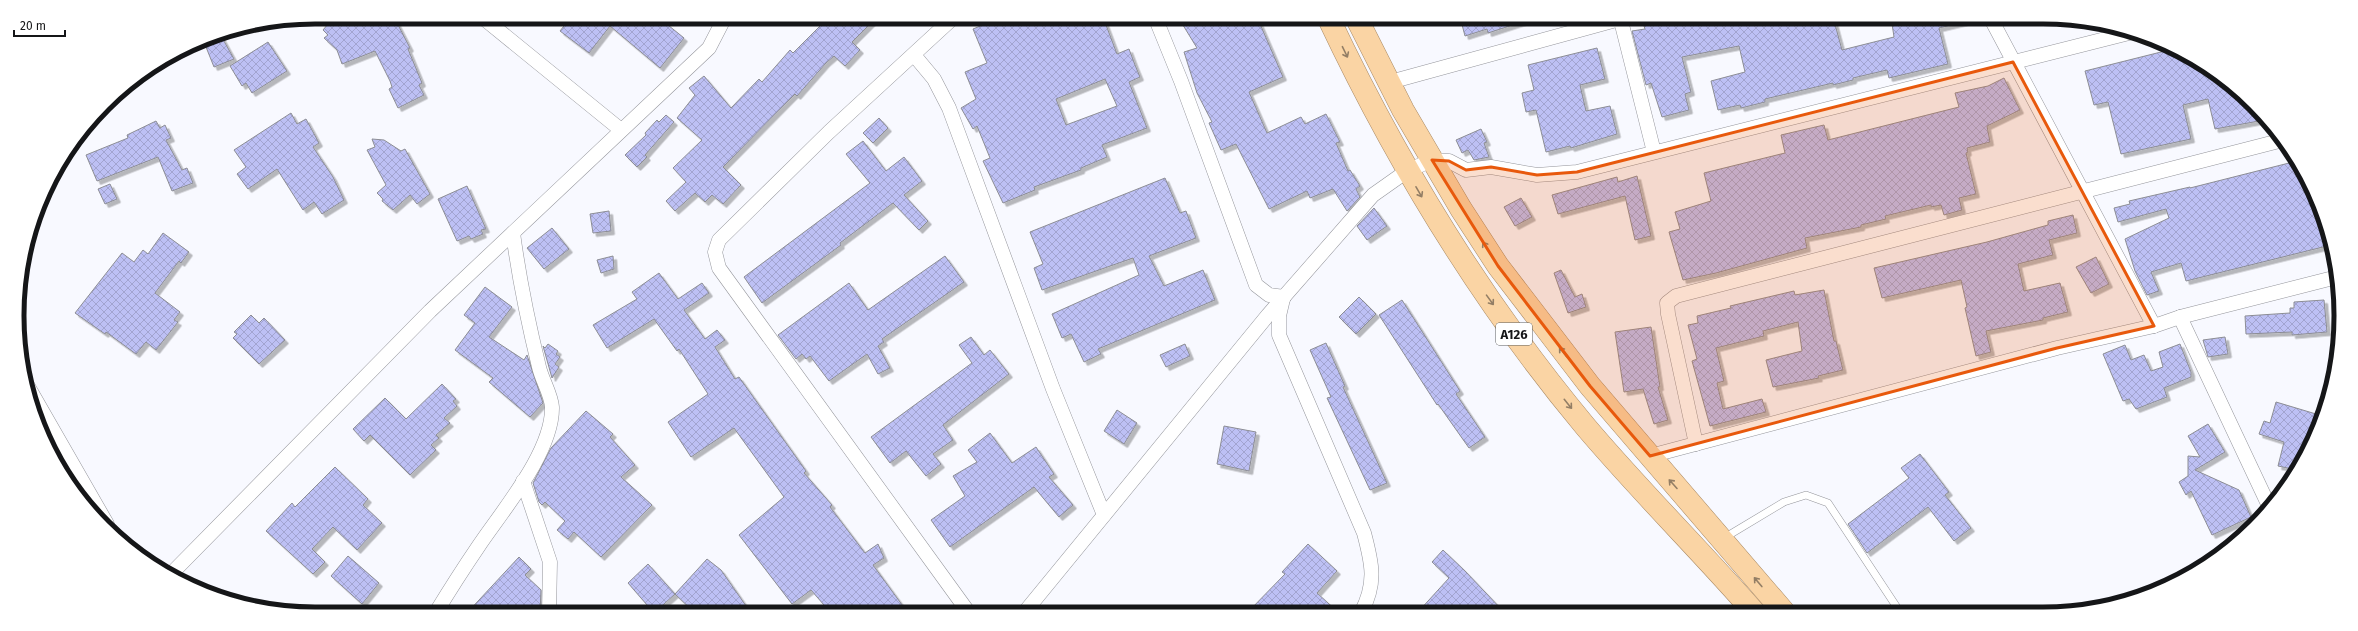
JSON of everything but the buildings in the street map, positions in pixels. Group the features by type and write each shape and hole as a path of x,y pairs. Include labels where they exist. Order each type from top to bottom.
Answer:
{"highway":[{"name":"A126","path":"1331,24 1366,95 1407,171 1453,247 1557,391 1614,460 1749,607"},
{"name":"A126","path":"1360,24 1403,110 1432,160 1502,272 1590,386 1780,607"}],"street":[{"path":"491,24 621,130"},
{"path":"175,570 430,311 709,48 721,24"},
{"path":"947,24 830,132 719,240 715,252 719,268 965,607"},
{"path":"1158,24 1181,81 1256,285 1261,291 1269,295 1284,297"},
{"path":"1390,82 1600,24"},
{"path":"1623,24 1654,152"},
{"path":"1994,24 2081,192 2154,326"},
{"path":"1029,607 1284,297 1373,195 1407,171 1432,160 1449,161 1466,170 1491,167 1537,175 1577,172 2121,35"},
{"path":"914,55 934,79 949,108 1048,374 1104,514"},
{"path":"1696,444 1668,314 1667,303 1676,296 2277,142"},
{"path":"440,607 459,574 523,481 544,445 550,427 552,405 539,368 524,305 513,233"},
{"path":"1650,456 2057,348 2154,326 2180,317 2332,278"},
{"path":"1284,297 1279,316 1279,334 1364,532 1371,559 1372,578 1370,597 1364,607"},
{"path":"2180,317 2267,502"},
{"path":"37,402 101,513"},
{"path":"523,481 550,562 549,607"}],"lane":[{"path":"1722,540 1784,502 1806,495 1828,503 1897,607"}],"highlighted area":[{"path":"2013,62 2154,326 2057,348 1650,456 1590,386 1498,266 1432,160 1449,161 1466,170 1491,167 1537,175 1577,172"}]}
